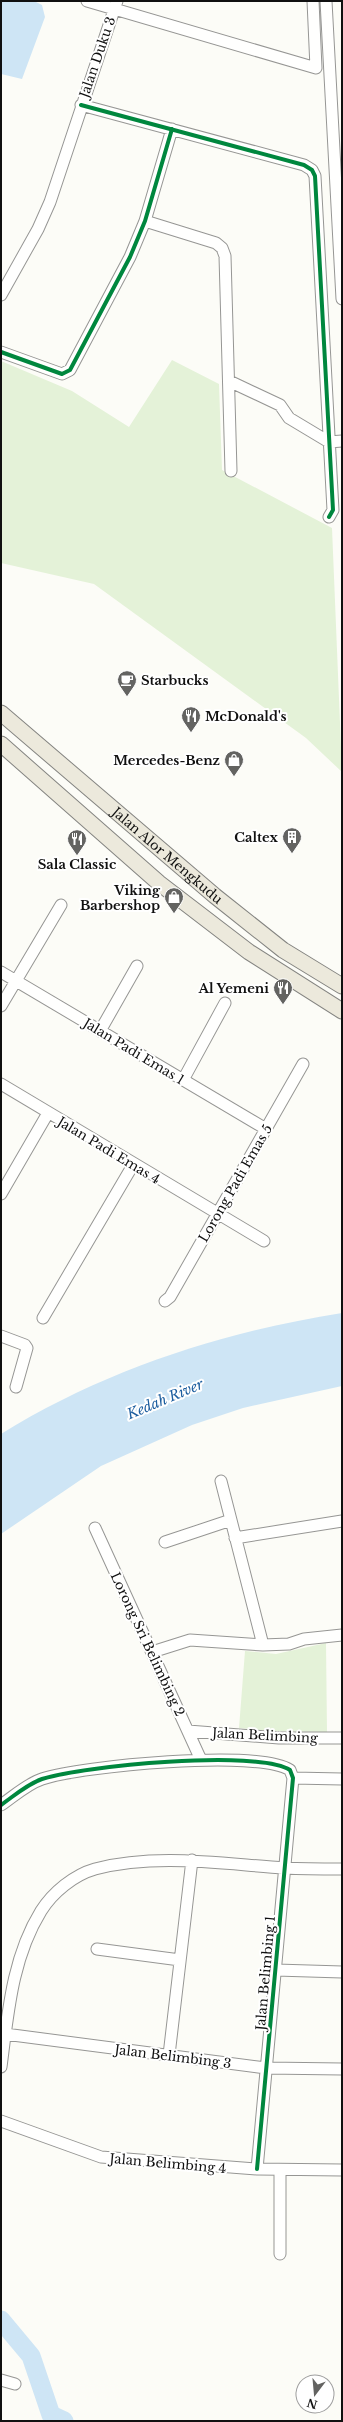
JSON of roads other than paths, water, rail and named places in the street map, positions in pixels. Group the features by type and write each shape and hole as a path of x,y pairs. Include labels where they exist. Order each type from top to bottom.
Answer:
{"main road":[{"name":"Jalan Alor Mengkudu","path":"1,713 221,901 283,950 342,986"},
{"name":"Jalan Alor Mengkudu","path":"1,744 166,888 249,952 342,1012"}],"street":[{"path":"87,1 115,5 316,68 313,1"},
{"path":"326,1 342,299"},
{"name":"Jalan Duku 3","path":"1,295 44,215 115,5"},
{"path":"81,104 304,165 312,170 315,176 333,510 329,517"},
{"path":"1,352 62,374 70,370 130,257 145,222 172,129"},
{"path":"145,222 216,243 222,248 225,256 231,470"},
{"path":"229,381 280,405 289,418 329,442 342,441"},
{"path":"1,1006 61,905"},
{"path":"100,1031 137,966"},
{"name":"Jalan Padi Emas 1","path":"1,972 266,1129"},
{"path":"183,1080 225,1003"},
{"name":"Lorong Padi Emas 5","path":"165,1301 170,1297 218,1216 303,1064"},
{"name":"Jalan Padi Emas 4","path":"1,1084 218,1216 264,1241"},
{"path":"1,1194 48,1113"},
{"path":"43,1318 133,1165"},
{"path":"1,1336 25,1345 27,1348 16,1387"},
{"path":"221,1481 263,1645"},
{"path":"165,1542 231,1520"},
{"path":"235,1538 342,1521"},
{"name":"Lorong Sri Belimbing 2","path":"95,1528 201,1760"},
{"path":"152,1652 190,1640 263,1645 289,1644 304,1639 342,1635"},
{"name":"Jalan Belimbing","path":"188,1731 280,1738 342,1738"},
{"name":"Jalan Belimbing","path":"1,1805 29,1785 72,1771 201,1760 236,1760 280,1765 290,1770 293,1778"},
{"path":"293,1778 342,1779"},
{"name":"Jalan Belimbing 1","path":"257,2169 293,1778"},
{"path":"170,2055 192,1860"},
{"path":"1,2067 14,1978 21,1954 41,1910 52,1896 76,1878 95,1870 156,1862 192,1860 285,1868 342,1869"},
{"path":"97,1949 180,1960"},
{"path":"276,1970 342,1972"},
{"name":"Jalan Belimbing 3","path":"5,2034 266,2068 342,2068"},
{"name":"Jalan Belimbing 4","path":"1,2121 101,2157 257,2169 342,2170"},
{"path":"280,2170 280,2254"},
{"path":"1,2380 15,2384"}],"water":[{"path":"1,1 34,1 42,5 45,17 22,79 1,74"},
{"name":"Kedah River","path":"342,1313 342,1386 243,1408 192,1425 101,1466 1,1534 1,1434 41,1411 81,1391 166,1357 253,1331"}],"waterway":[{"path":"1,2320 31,2356 51,2415 64,2421"}],"place":[{"name":"Starbucks","path":"127,697"},
{"name":"McDonald's","path":"191,733"},
{"name":"Mercedes-Benz","path":"234,777"},
{"name":"Caltex","path":"292,854"},
{"name":"Sala Classic","path":"77,856"},
{"name":"Viking Barbershop","path":"174,914"},
{"name":"Al Yemeni","path":"283,1005"}]}
